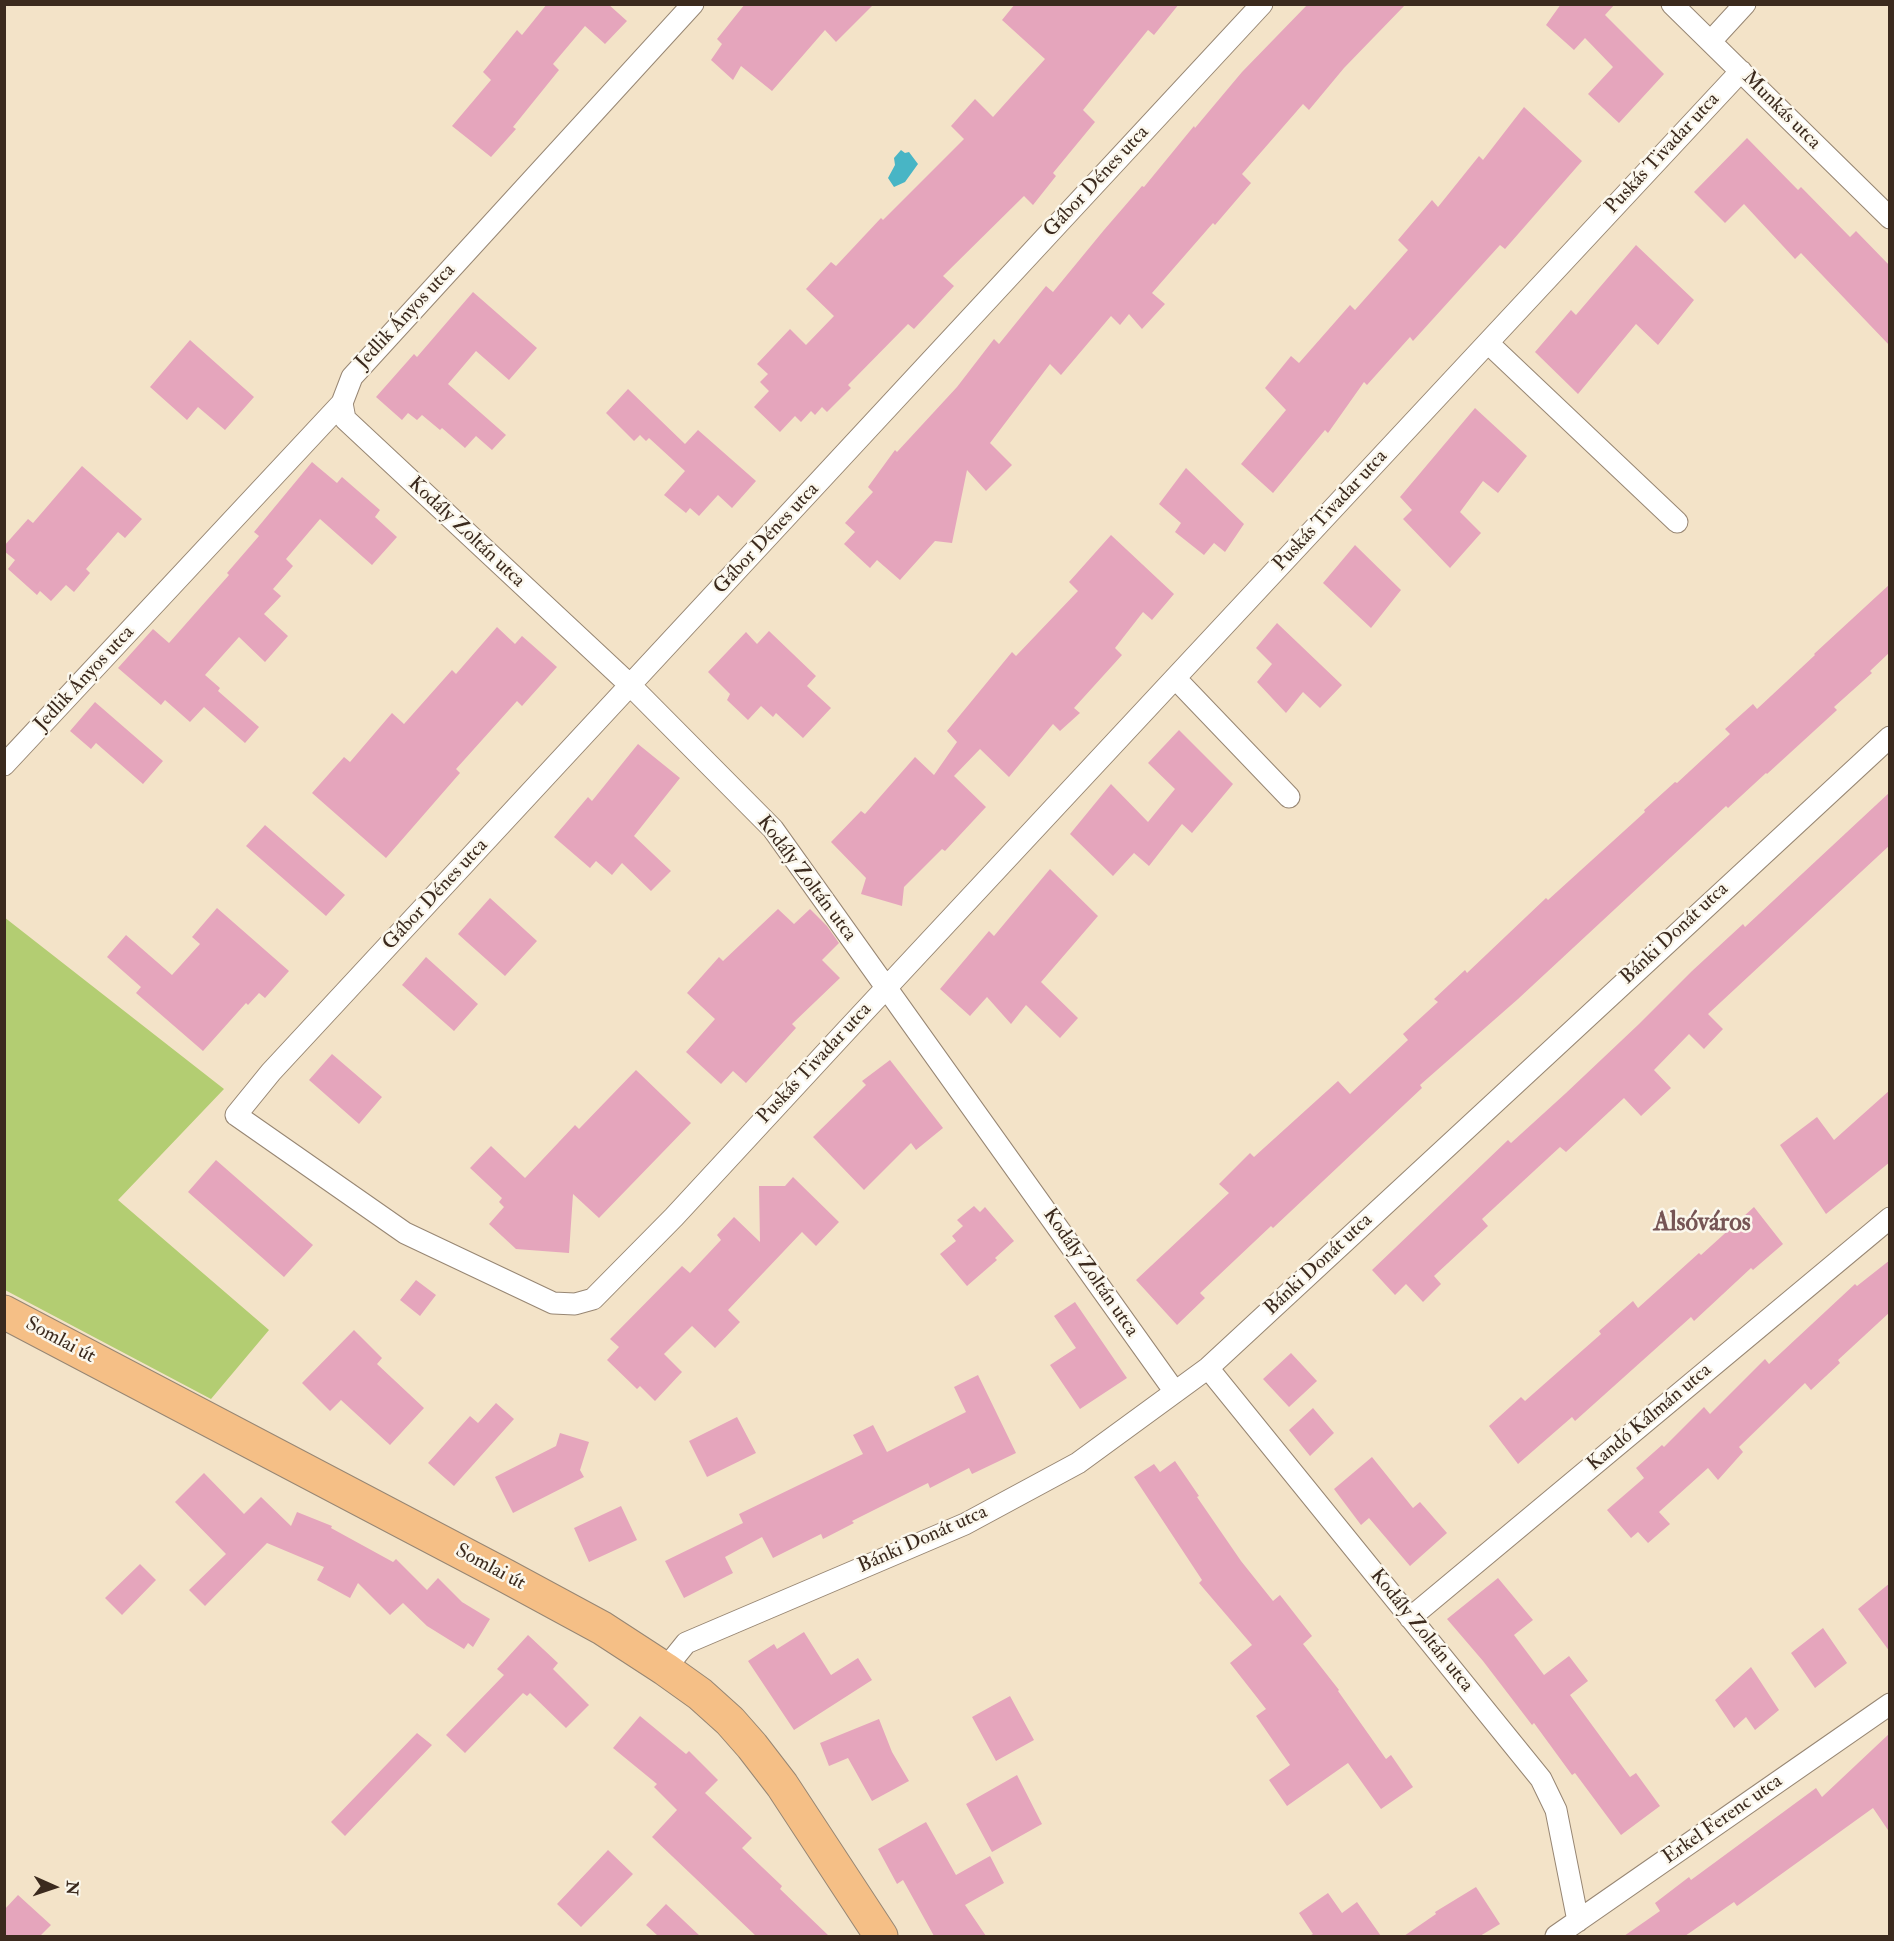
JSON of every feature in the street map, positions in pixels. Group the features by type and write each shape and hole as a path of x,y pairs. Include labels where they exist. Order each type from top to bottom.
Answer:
{"main road":[{"name":"Somlai út","path":"4,1312 602,1628 665,1669 700,1694 730,1721 752,1746 782,1785 881,1936"}],"street":[{"name":"Jedlik Ányos utca","path":"4,765 342,403 352,377 693,4"},
{"name":"Gábor Dénes utca","path":"405,1233 236,1115 271,1072 1262,4"},
{"name":"Munkás utca","path":"1672,4 1890,218"},
{"path":"1711,41 1745,4"},
{"name":"Puskás Tivadar utca","path":"405,1233 553,1303 575,1304 593,1299 674,1217 1741,71"},
{"path":"1488,343 1677,522"},
{"name":"Kodály Zoltán utca","path":"342,403 345,419 630,685 772,829 1174,1392"},
{"path":"1174,678 1289,797"},
{"name":"Bánki Donát utca","path":"665,1669 686,1643 964,1524 1068,1468 1208,1368 1890,737"},
{"name":"Kandó Kálmán utca","path":"1410,1618 1890,1218"},
{"name":"Kodály Zoltán utca","path":"1208,1368 1541,1779 1556,1810 1565,1932"},
{"name":"Erkel Ferenc utca","path":"1565,1932 1890,1704"}],"green space":[{"path":"4,917 224,1089 118,1200 269,1330 211,1399 5,1290"}],"water":[{"path":"901,150 905,153 909,152 918,164 905,182 894,187 888,178 895,165 894,158"}],"building":[{"path":"547,4 608,4 627,21 605,44 585,26 553,64 559,70 513,127 516,129 491,157 452,126 491,80 483,72 517,30 522,35"},
{"path":"745,4 874,4 836,42 825,30 772,91 741,66 733,80 711,60 722,44 717,39"},
{"path":"1015,4 1179,4 1154,35 1148,30 1083,110 1095,122 1053,173 1056,176 1033,205 1024,196 943,276 954,286 914,329 908,324 848,385 851,388 827,412 822,407 815,415 811,411 801,422 795,416 780,432 754,407 769,391 760,382 768,374 757,364 790,329 806,345 834,316 806,289 831,262 836,266 881,218 883,220 964,139 951,126 975,99 993,117 1045,59 1002,20"},
{"path":"1308,4 1406,4 1344,68 1309,110 1303,104 1242,174 1251,183 1152,293 1165,304 1142,329 1129,314 1120,325 1111,316 1061,375 1050,364 990,443 1012,465 986,491 967,470 952,543 935,541 900,580 877,560 870,568 844,544 855,532 845,523 873,492 868,487 895,450 897,452 957,387 994,339 999,344 1046,286 1053,292 1194,126 1195,128 1242,72"},
{"path":"1561,4 1615,4 1605,15 1664,74 1619,123 1588,94 1613,67 1585,38 1574,50 1546,25"},
{"path":"1524,107 1582,161 1505,249 1500,245 1413,341 1410,337 1367,385 1364,382 1328,433 1325,430 1273,493 1241,464 1286,410 1265,388 1291,356 1299,363 1350,305 1355,310 1408,250 1398,240 1432,200 1438,207 1479,156 1483,160"},
{"path":"1747,138 1798,190 1801,187 1850,237 1856,231 1890,266 1890,346 1801,253 1795,259 1744,204 1725,223 1694,192"},
{"path":"1636,245 1694,300 1658,345 1636,324 1578,394 1535,352 1571,310 1576,315"},
{"path":"473,292 537,348 509,380 476,351 448,384 506,435 492,450 476,436 465,448 442,428 440,430 422,415 417,420 408,413 402,420 376,397 414,354 417,357"},
{"path":"190,340 254,397 225,430 198,407 187,420 150,387"},
{"path":"628,389 685,444 698,430 756,481 732,508 718,495 699,516 690,508 686,513 664,495 685,471 649,438 646,441 640,435 634,441 606,413"},
{"path":"1475,408 1527,456 1498,493 1483,481 1460,512 1481,533 1450,568 1403,519 1412,510 1400,497"},
{"path":"312,462 337,483 342,477 380,510 375,517 397,537 372,565 320,519 286,559 293,566 273,589 281,596 264,614 288,636 265,662 239,637 205,675 220,688 218,691 259,727 245,743 204,707 190,722 165,700 161,705 118,668 153,629 169,643 229,575 227,573 259,536 254,532"},
{"path":"82,466 142,519 125,538 118,532 86,569 90,573 74,592 66,585 51,601 40,591 37,595 8,569 15,560 4,551 4,546 28,519 33,523"},
{"path":"1186,468 1244,524 1225,552 1214,543 1204,555 1175,532 1181,523 1159,504"},
{"path":"1111,535 1174,594 1152,620 1143,612 1115,648 1122,655 1074,708 1080,713 1060,731 1053,724 1009,777 980,749 954,776 986,807 945,851 942,849 904,887 902,906 861,894 866,878 831,842 861,811 865,814 915,757 934,775 957,742 947,731 1012,652 1016,656 1078,591 1069,582"},
{"path":"1355,545 1401,590 1371,628 1323,583"},
{"path":"1890,584 1890,652 1870,671 1872,673 1834,707 1837,710 1728,808 1726,806 1518,999 1420,1085 1422,1088 1200,1293 1205,1298 1177,1325 1136,1280 1229,1193 1219,1184 1250,1153 1254,1157 1338,1081 1350,1094 1408,1040 1403,1034 1438,1002 1434,999 1465,970 1467,973 1546,898 1548,900 1645,812 1644,810 1730,734 1725,729 1753,704 1757,709"},
{"path":"1277,623 1342,685 1320,708 1303,692 1286,713 1257,682 1272,664 1256,648"},
{"path":"497,627 515,644 522,636 557,667 522,706 517,701 456,769 460,773 386,858 312,793 344,757 350,762 392,713 404,724 452,670 456,674"},
{"path":"769,631 816,676 807,686 831,708 803,738 776,713 773,717 761,706 748,720 727,700 730,694 708,672 746,632 757,644"},
{"path":"95,702 163,761 143,784 96,743 91,749 70,731"},
{"path":"1179,730 1233,784 1192,833 1182,824 1149,866 1134,853 1113,876 1070,834 1111,784 1148,822 1175,789 1148,763"},
{"path":"638,744 680,778 634,836 671,871 651,891 622,863 612,875 596,861 590,868 554,837 588,797 592,801"},
{"path":"1890,792 1890,845 1708,1014 1723,1029 1704,1049 1689,1034 1654,1070 1671,1088 1641,1116 1624,1098 1566,1152 1560,1147 1482,1219 1488,1226 1434,1276 1441,1284 1423,1302 1406,1284 1395,1295 1372,1270 1508,1140 1511,1143 1566,1093 1692,971 1743,924 1745,927"},
{"path":"265,825 345,895 326,916 246,846"},
{"path":"1050,869 1098,916 1041,982 1078,1018 1060,1038 1026,1005 1011,1024 987,997 970,1016 940,989 989,931 994,936"},
{"path":"490,898 537,941 505,976 458,934"},
{"path":"217,908 289,971 265,998 259,993 248,1005 246,1003 203,1051 136,993 141,987 107,957 126,935 172,975 200,944 192,937"},
{"path":"778,909 794,924 810,909 827,926 839,943 822,960 840,978 792,1024 796,1028 746,1083 733,1071 721,1084 686,1052 715,1019 687,993 719,957 723,961"},
{"path":"426,957 478,1004 454,1031 402,985"},
{"path":"332,1054 382,1097 359,1124 309,1080"},
{"path":"890,1060 943,1128 916,1150 911,1143 864,1190 813,1137 866,1085 862,1081"},
{"path":"636,1070 691,1123 599,1218 573,1194 569,1253 516,1249 489,1224 504,1207 499,1202 502,1198 470,1168 491,1146 525,1178 575,1125 579,1129"},
{"path":"1890,1090 1890,1162 1826,1214 1780,1145 1817,1117 1834,1140"},
{"path":"216,1160 313,1245 284,1277 188,1192"},
{"path":"793,1177 839,1222 816,1246 802,1232 728,1310 740,1322 715,1348 692,1326 664,1354 682,1372 655,1401 640,1386 637,1389 607,1360 619,1347 610,1339 682,1266 690,1273 721,1240 717,1235 734,1217 760,1242 759,1186 785,1186"},
{"path":"974,1206 980,1212 985,1207 1014,1241 995,1258 997,1260 967,1286 940,1254 956,1241 952,1236 963,1226 957,1220"},
{"path":"1754,1207 1783,1244 1753,1270 1751,1268 1694,1321 1691,1317 1575,1421 1572,1417 1518,1464 1489,1426 1521,1397 1525,1401 1601,1334 1599,1331 1633,1301 1638,1308"},
{"path":"1890,1260 1890,1312 1838,1360 1840,1363 1811,1390 1805,1383 1739,1447 1743,1452 1718,1480 1708,1468 1659,1512 1670,1524 1648,1543 1638,1532 1631,1538 1607,1510 1644,1478 1636,1468 1662,1445 1664,1447 1704,1407 1710,1414 1765,1359 1769,1364 1855,1284 1857,1286"},
{"path":"416,1280 436,1295 420,1316 400,1300"},
{"path":"1075,1302 1127,1378 1080,1409 1050,1365 1076,1348 1054,1316"},
{"path":"354,1330 382,1358 377,1364 424,1408 390,1445 341,1400 330,1411 302,1383"},
{"path":"1291,1353 1317,1381 1289,1407 1263,1379"},
{"path":"978,1375 1016,1453 972,1474 969,1468 930,1488 928,1483 852,1521 854,1523 823,1539 821,1534 773,1558 762,1537 725,1557 733,1573 684,1598 665,1561 743,1523 739,1514 863,1454 853,1435 873,1425 887,1452 966,1412 954,1387"},
{"path":"496,1403 514,1419 454,1486 428,1463 470,1416 478,1423"},
{"path":"1313,1408 1334,1433 1310,1456 1289,1430"},
{"path":"737,1417 756,1453 707,1477 689,1441"},
{"path":"560,1433 589,1442 580,1470 584,1477 513,1513 495,1477 556,1446"},
{"path":"1372,1457 1413,1508 1420,1502 1447,1533 1410,1566 1369,1518 1361,1525 1334,1489"},
{"path":"1175,1461 1241,1561 1273,1601 1280,1595 1312,1636 1303,1644 1339,1690 1386,1759 1391,1755 1413,1787 1381,1809 1348,1763 1287,1806 1269,1780 1290,1765 1256,1716 1266,1709 1230,1663 1252,1645 1199,1583 1202,1580 1134,1477 1154,1464 1160,1472"},
{"path":"204,1473 244,1514 261,1497 291,1526 297,1512 332,1526 331,1528 393,1562 396,1559 427,1590 438,1578 462,1602 490,1619 473,1647 468,1643 464,1649 427,1626 403,1603 390,1615 358,1583 350,1598 317,1580 324,1567 267,1543 205,1606 189,1590 226,1554 175,1502"},
{"path":"621,1506 637,1540 589,1562 574,1528"},
{"path":"140,1564 156,1580 122,1615 105,1598"},
{"path":"1498,1578 1533,1620 1514,1635 1544,1675 1569,1656 1588,1681 1570,1695 1630,1777 1636,1773 1660,1806 1621,1835 1575,1773 1572,1775 1534,1723 1532,1725 1483,1661 1447,1619"},
{"path":"1890,1583 1890,1652 1858,1609"},
{"path":"1823,1628 1847,1663 1815,1688 1791,1653"},
{"path":"804,1632 831,1675 858,1658 872,1680 794,1730 748,1661 774,1644 777,1649"},
{"path":"528,1635 558,1663 553,1669 589,1705 566,1728 530,1693 527,1696 523,1693 465,1753 446,1735 504,1675 497,1669"},
{"path":"1751,1667 1779,1710 1755,1730 1746,1717 1734,1728 1715,1700"},
{"path":"1010,1696 1034,1740 996,1761 972,1717"},
{"path":"640,1716 686,1754 689,1751 718,1780 705,1793 752,1838 742,1848 782,1886 780,1889 829,1936 756,1936 652,1837 677,1810 654,1787 657,1784 613,1748"},
{"path":"879,1719 892,1752 909,1781 872,1801 848,1758 829,1766 820,1743"},
{"path":"417,1733 432,1745 345,1836 331,1822"},
{"path":"1890,1733 1890,1833 1873,1808 1737,1906 1734,1902 1685,1936 1624,1936 1660,1911 1655,1903 1689,1877 1691,1880 1816,1788 1822,1797"},
{"path":"1017,1775 1042,1824 992,1852 966,1804"},
{"path":"926,1822 956,1875 990,1856 1004,1883 965,1905 986,1936 934,1936 903,1880 897,1884 878,1849"},
{"path":"608,1850 633,1874 581,1927 557,1904"},
{"path":"1476,1887 1500,1924 1480,1936 1404,1936 1436,1914 1435,1912"},
{"path":"1328,1893 1342,1913 1357,1902 1381,1936 1309,1936 1313,1934 1299,1913"},
{"path":"18,1895 51,1925 40,1936 4,1936 4,1910"},
{"path":"666,1904 700,1936 658,1936 646,1925"}],"district":[{"name":"Alsóváros","path":"1702,1224"}]}
